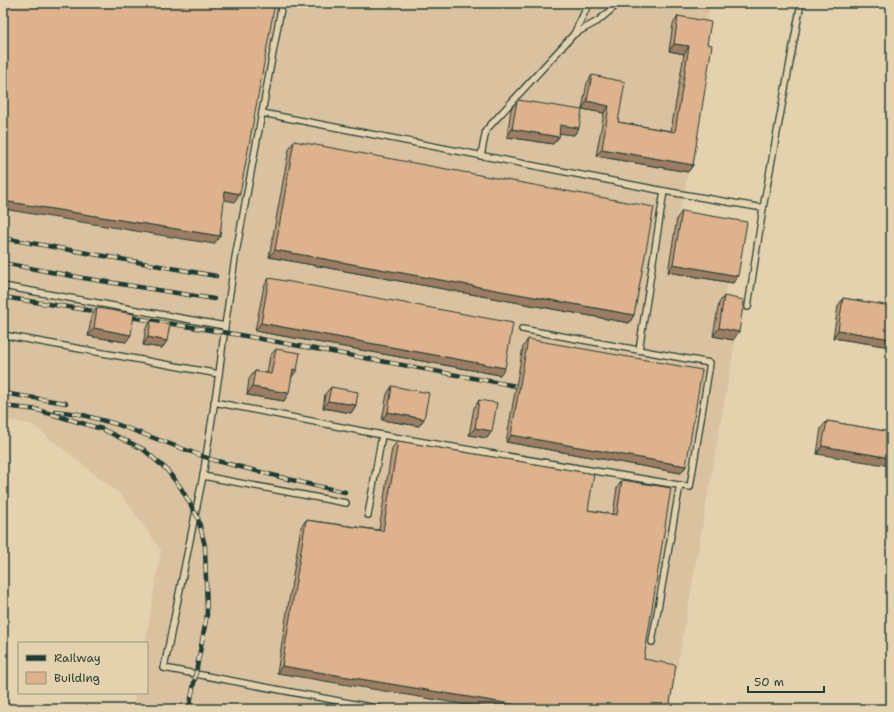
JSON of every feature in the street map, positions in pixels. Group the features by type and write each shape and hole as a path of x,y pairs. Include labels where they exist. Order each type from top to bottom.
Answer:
{"lane":[{"path":"282,3 235,258 203,476 164,668 381,709"},
{"path":"482,156 486,130 574,34 589,3"},
{"path":"574,34 598,22 619,3"},
{"path":"748,307 763,208 801,3"},
{"path":"262,113 664,191 763,208"},
{"path":"639,350 664,191"},
{"path":"3,286 225,326"},
{"path":"214,402 382,435 690,487 710,363 522,329"},
{"path":"3,335 219,374"},
{"path":"368,515 382,435"},
{"path":"203,476 346,503"},
{"path":"652,642 680,485"}],"shaded area":[{"path":"3,3 631,3 633,5 635,3 710,3 702,51 693,135 685,190 677,218 742,229 733,283 727,282 723,304 741,308 670,709 133,709 135,694 148,694 148,642 145,642 161,550 123,497 33,425 3,419"}],"building":[{"path":"3,3 275,3 240,194 225,191 220,236 3,201"},
{"path":"678,16 711,22 707,44 712,45 693,165 602,149 609,106 587,101 592,75 625,82 618,122 675,132 689,46 674,44"},
{"path":"518,100 582,110 579,128 560,125 559,137 512,129"},
{"path":"294,141 654,207 634,315 275,250"},
{"path":"682,211 747,222 738,276 673,264"},
{"path":"269,278 513,323 505,368 261,323"},
{"path":"724,296 744,300 739,332 719,328"},
{"path":"843,298 891,306 891,339 838,330"},
{"path":"97,308 134,314 131,335 94,328"},
{"path":"151,321 170,324 167,341 148,337"},
{"path":"528,339 702,370 686,466 511,435"},
{"path":"276,349 300,353 297,370 293,369 289,393 252,387 255,371 271,374"},
{"path":"392,386 429,393 424,419 388,412"},
{"path":"331,387 358,392 356,405 328,401"},
{"path":"479,400 497,403 492,431 475,428"},
{"path":"827,421 891,432 891,458 822,446"},
{"path":"398,441 594,474 588,510 617,515 622,480 671,488 644,659 676,665 669,709 541,709 282,666 306,520 383,531"},
{"path":"174,704 194,709 173,709"}],"railway":[{"path":"3,238 216,276"},
{"path":"3,263 83,278 214,299"},
{"path":"3,297 106,313"},
{"path":"124,316 240,335 516,386"},
{"path":"3,393 66,403"},
{"path":"3,406 39,410"},
{"path":"34,409 102,429 143,449 166,469 181,488 198,518 205,546 207,615 189,709"},
{"path":"55,411 79,414 116,424 213,460 345,492"}]}
